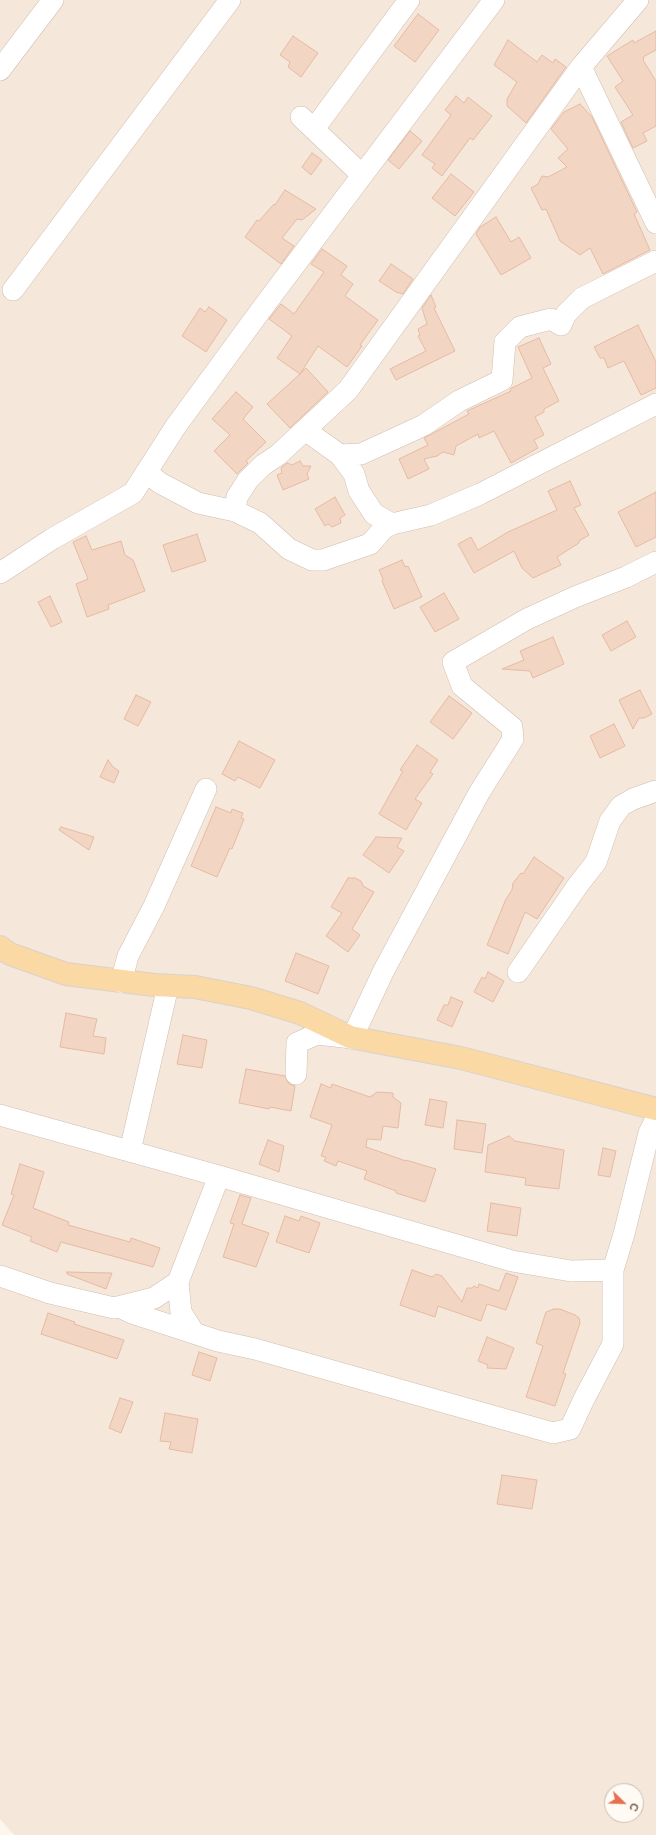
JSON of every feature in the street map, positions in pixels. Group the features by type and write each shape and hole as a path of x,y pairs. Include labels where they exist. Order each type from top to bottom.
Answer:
{"main road":[{"path":"0,946 10,954 66,974 121,982 195,987 251,998 300,1013 352,1038 461,1058 656,1109"}],"street":[{"path":"0,70 53,0"},
{"path":"13,290 230,0"},
{"path":"362,175 308,124 317,125 409,0"},
{"path":"0,573 52,539 133,493 184,415 494,0"},
{"path":"235,511 237,498 248,480 263,465 278,455 348,390 581,67 638,0"},
{"path":"581,67 656,223"},
{"path":"340,455 361,454 407,433 424,425 459,401 502,380 505,342 520,327 551,319 561,325 566,314 582,298 656,261"},
{"path":"146,472 160,483 198,503 235,511 260,523 289,549 312,560 323,560 370,544 384,528 392,524 431,515 480,494 656,404"},
{"path":"305,430 340,455 354,474 359,491 374,514 392,524"},
{"path":"296,1074 297,1043 317,1034 352,1038 384,970 479,792 513,739 512,727 462,686 453,662 527,619 575,597 626,577 656,562"},
{"path":"121,982 128,956 154,906 206,789"},
{"path":"518,972 578,885 596,862 610,821 621,806 633,799 656,791"},
{"path":"130,1151 168,986"},
{"path":"0,1115 219,1176 512,1261 571,1271 613,1270"},
{"path":"119,1306 132,1312 218,1341 255,1349 553,1432 570,1429 613,1344 613,1270 624,1234 649,1133 656,1119"},
{"path":"194,1333 181,1312 178,1282 219,1176"},
{"path":"0,1276 50,1293 114,1308 154,1298 178,1282"}],"shaded area":[{"path":"0,0 656,0 656,1835 14,1835 0,1819"}],"building":[{"path":"418,14 439,30 415,62 394,46"},
{"path":"656,31 656,50 643,57 643,60 656,81 656,126 643,133 647,141 633,148 621,122 633,115 615,87 623,81 607,56 633,40 634,43"},
{"path":"293,36 318,53 301,77 288,67 290,62 280,55"},
{"path":"508,40 537,62 542,55 553,63 555,59 566,67 526,123 507,106 507,99 517,82 494,65"},
{"path":"456,96 464,103 468,97 492,116 473,140 470,138 442,176 432,168 435,164 422,155 451,115 445,110"},
{"path":"580,104 592,117 637,212 634,214 650,250 603,274 590,248 580,255 560,241 546,209 542,210 531,188 538,184 542,176 548,177 567,167 558,158 568,149 551,129 564,112"},
{"path":"410,131 422,141 399,169 388,160"},
{"path":"312,153 322,160 311,175 302,167"},
{"path":"451,174 474,192 455,216 432,198"},
{"path":"285,190 316,209 302,220 297,219 282,238 294,246 281,264 245,237 257,220 259,221 274,204 275,205"},
{"path":"496,217 511,242 519,237 531,258 501,275 476,234 480,227"},
{"path":"322,249 347,266 341,275 353,284 345,296 378,320 360,345 362,346 347,367 318,346 300,374 277,358 292,336 269,319 281,304 294,314 324,272 311,264"},
{"path":"391,264 413,279 403,294 396,292 379,281"},
{"path":"431,295 436,307 434,308 455,351 396,380 390,369 426,351 418,336 420,335 418,329 427,324 422,308"},
{"path":"209,307 227,320 206,352 182,336 200,308 205,312"},
{"path":"638,325 656,362 656,388 641,395 624,361 608,368 604,358 600,358 594,347"},
{"path":"539,338 551,364 543,368 559,401 544,409 544,412 535,417 544,435 534,440 538,448 511,463 494,431 479,438 478,434 456,446 454,455 443,452 437,456 424,459 429,469 408,479 399,459 428,445 424,438 469,414 467,411 511,391 510,389 532,378 518,347"},
{"path":"306,368 328,392 290,428 267,404"},
{"path":"236,392 253,407 243,419 266,442 246,461 248,463 237,474 214,451 230,435 212,419"},
{"path":"300,461 303,466 311,466 307,474 309,479 283,490 277,475 282,473 281,468 287,463 292,465"},
{"path":"570,481 581,505 574,508 589,535 557,557 561,565 533,578 522,568 514,551 474,573 458,544 471,537 478,550 508,532 557,510 548,491"},
{"path":"656,492 656,537 636,547 618,512"},
{"path":"335,497 345,515 340,518 341,523 332,527 328,524 325,526 315,509"},
{"path":"197,534 206,561 172,572 163,545"},
{"path":"86,536 92,550 121,541 125,555 133,560 145,591 108,605 109,609 87,617 76,584 88,579 73,542"},
{"path":"402,560 405,567 408,566 422,597 394,609 379,570"},
{"path":"444,593 459,619 435,632 420,607"},
{"path":"50,596 62,622 51,627 38,602"},
{"path":"627,621 636,637 611,651 602,635"},
{"path":"553,637 564,664 533,678 530,671 502,669 524,660 520,651"},
{"path":"640,690 652,714 644,718 639,718 633,729 619,700"},
{"path":"136,695 151,702 138,726 124,719"},
{"path":"449,696 472,713 453,739 430,722"},
{"path":"614,724 625,746 600,758 590,736"},
{"path":"239,741 275,760 260,788 238,777 235,781 222,774"},
{"path":"417,745 438,760 430,772 433,774 415,799 422,803 406,830 379,814 403,771 400,770"},
{"path":"108,760 113,767 119,771 114,783 100,777"},
{"path":"216,807 231,813 232,809 243,813 241,818 244,819 232,849 230,848 217,877 191,866"},
{"path":"61,827 94,837 89,850 59,830"},
{"path":"376,837 402,838 397,847 404,851 389,873 363,855"},
{"path":"534,857 564,878 537,919 525,912 508,954 487,945 506,899 512,890 513,883 521,873 523,874"},
{"path":"348,878 355,878 361,881 363,886 374,892 352,929 360,935 348,952 326,936 342,913 331,907"},
{"path":"296,953 329,966 318,994 285,981"},
{"path":"488,972 504,981 493,1002 474,992 482,977 485,979"},
{"path":"451,997 463,1002 452,1027 437,1020 444,1005 448,1005"},
{"path":"66,1013 97,1019 93,1036 106,1038 104,1054 60,1047"},
{"path":"183,1035 207,1040 202,1068 177,1064"},
{"path":"246,1069 285,1076 289,1084 295,1086 291,1111 270,1107 269,1109 239,1103"},
{"path":"321,1084 331,1088 332,1084 370,1097 377,1092 393,1093 393,1097 401,1103 398,1128 383,1126 381,1140 367,1139 366,1147 406,1161 436,1169 425,1202 396,1193 396,1191 364,1179 367,1171 338,1161 336,1166 324,1161 326,1157 321,1156 332,1125 310,1117"},
{"path":"430,1099 447,1102 443,1128 425,1125"},
{"path":"457,1120 486,1124 482,1153 454,1149"},
{"path":"509,1136 515,1141 564,1150 559,1189 525,1185 526,1178 485,1172 488,1145"},
{"path":"268,1140 284,1146 279,1172 259,1164"},
{"path":"603,1148 616,1151 610,1177 598,1175"},
{"path":"20,1164 44,1172 33,1208 69,1222 68,1225 130,1242 131,1238 160,1248 153,1267 61,1242 57,1252 30,1241 32,1237 2,1225 14,1195 11,1194"},
{"path":"240,1195 251,1198 242,1224 269,1233 256,1267 223,1257 234,1224 230,1223"},
{"path":"491,1203 521,1208 517,1236 487,1231"},
{"path":"285,1216 299,1221 301,1216 320,1223 309,1253 276,1242"},
{"path":"412,1270 432,1277 436,1274 442,1276 462,1302 467,1288 472,1288 474,1286 478,1288 479,1284 499,1291 506,1273 518,1277 506,1310 487,1304 481,1321 438,1306 435,1317 400,1305"},
{"path":"67,1272 112,1273 106,1289 67,1274"},
{"path":"554,1309 560,1309 575,1315 579,1318 580,1323 563,1373 566,1374 555,1406 526,1397 543,1346 536,1343 546,1312"},
{"path":"48,1313 75,1322 74,1324 124,1340 117,1359 41,1334"},
{"path":"487,1337 514,1348 506,1369 487,1368 488,1365 478,1361"},
{"path":"199,1352 217,1358 210,1381 192,1375"},
{"path":"120,1398 133,1402 121,1433 109,1428"},
{"path":"165,1413 198,1419 192,1453 169,1449 171,1442 160,1441"},
{"path":"502,1475 537,1480 532,1509 497,1504"}]}
